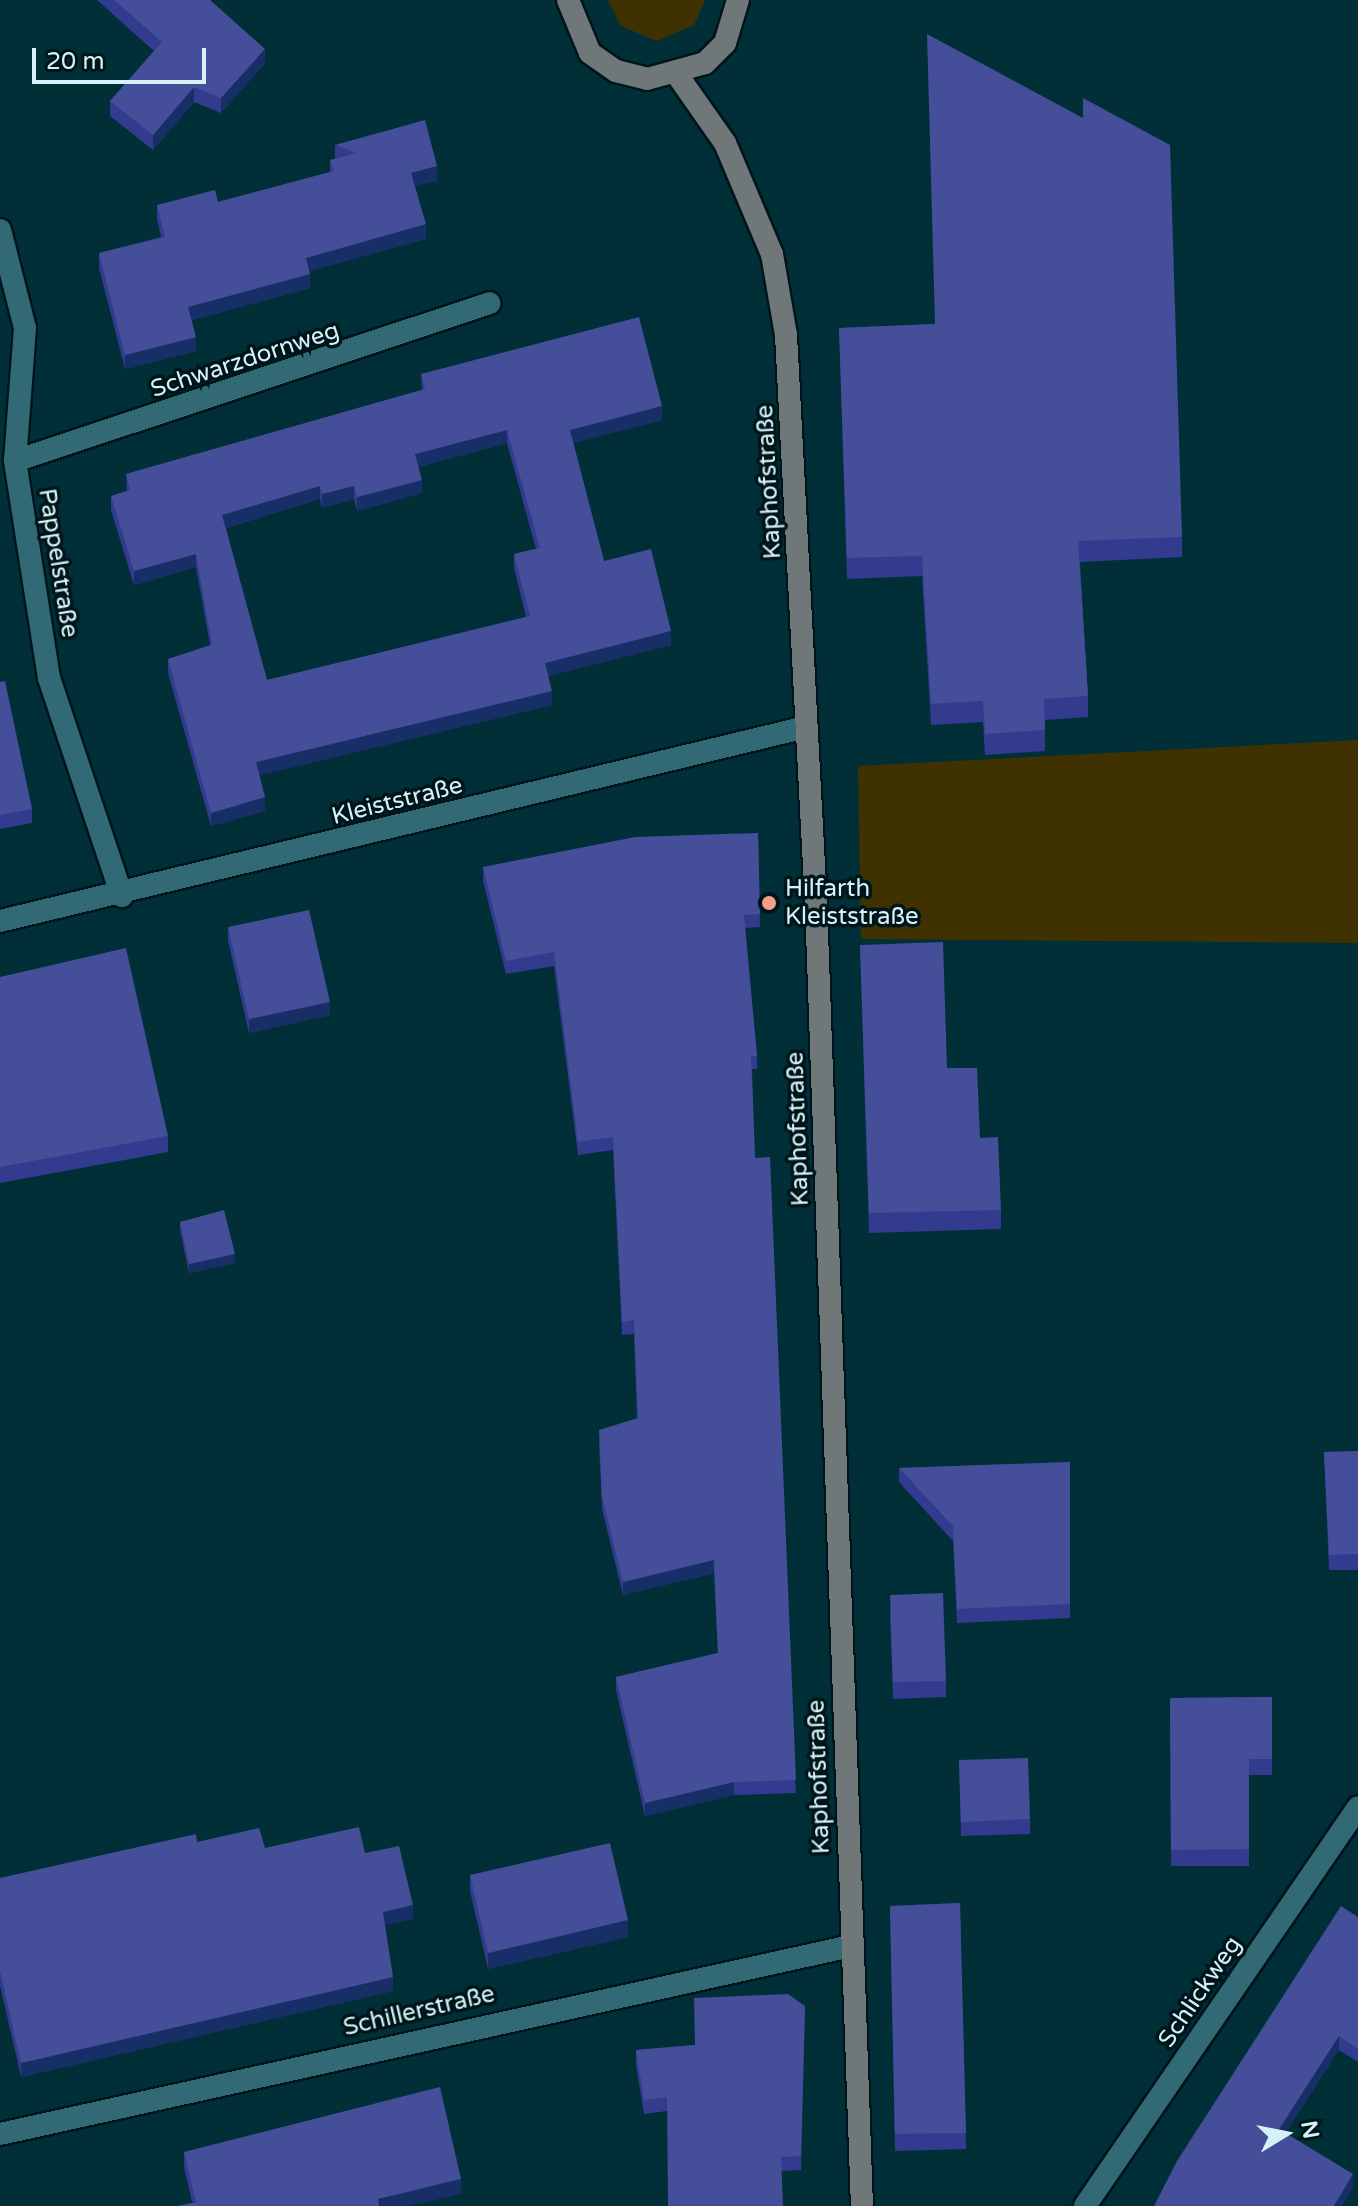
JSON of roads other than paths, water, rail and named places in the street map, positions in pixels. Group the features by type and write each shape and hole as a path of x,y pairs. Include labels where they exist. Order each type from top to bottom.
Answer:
{"main road":[{"path":"568,0 590,53 616,71 647,79 678,76 725,43 738,0"},
{"name":"Kaphofstraße","path":"678,76 725,143 772,254 798,488 862,2206"}],"street":[{"name":"Pappelstraße","path":"0,230 25,328 15,461 49,678 122,896"},
{"name":"Schwarzdornweg","path":"15,461 489,303"},
{"name":"Kleiststraße","path":"0,921 122,896 806,727"},
{"name":"Schlickweg","path":"1085,2206 1358,1807"},
{"name":"Schillerstraße","path":"0,2134 851,1946"}],"place":[{"name":"Hilfarth Kleiststraße","path":"769,903"}]}
